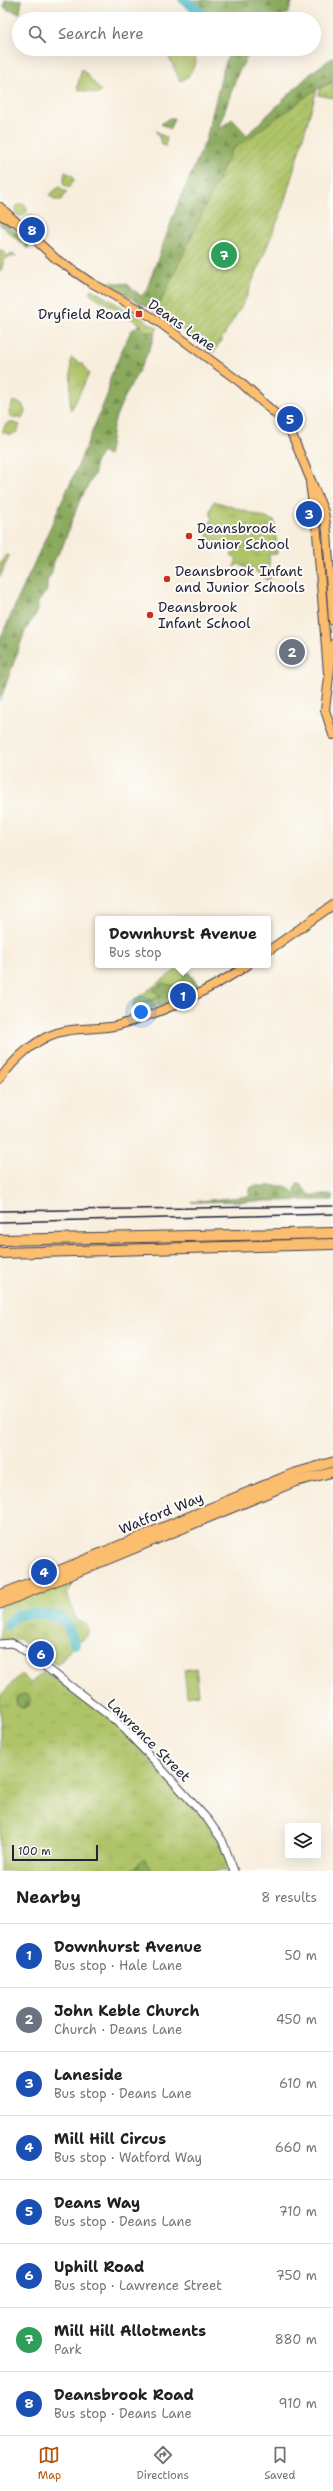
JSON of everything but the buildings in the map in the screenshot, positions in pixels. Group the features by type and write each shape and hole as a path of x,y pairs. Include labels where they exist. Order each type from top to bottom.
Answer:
{"highway":[{"path":"0,1240 333,1233"},
{"path":"0,1253 333,1244"},
{"name":"Watford Way","path":"0,1595 292,1474 333,1462"},
{"name":"Watford Way","path":"0,1604 294,1482 333,1472"}],"main road":[{"name":"Deans Lane","path":"0,207 56,259 90,282 152,317 240,382 288,425 308,469 324,512 327,532 333,621"},
{"name":"Deans Lane","path":"0,215 18,224"},
{"name":"Deans Lane","path":"308,469 317,533 328,673"},
{"name":"Deans Lane","path":"333,644 328,673 325,710 333,735"},
{"path":"271,949 333,905"},
{"path":"0,1079 19,1057 54,1034 64,1031 118,1025 152,1014 206,991 243,968"}],"street":[{"name":"Lawrence Street","path":"0,1644 10,1643 17,1645 116,1721 208,1820 222,1840 234,1871"}],"green space":[{"path":"5,0 22,0 20,12 7,10 4,6"},
{"path":"178,0 293,0 289,12 192,12"},
{"path":"168,56 195,56 196,62 188,77 180,81"},
{"path":"228,56 248,56 238,73 218,130 232,119 247,135 311,73 333,57 333,81 317,89 168,319 102,281 127,284 141,296 146,291 177,206 206,140"},
{"path":"82,69 101,91 99,94 79,90 77,87"},
{"path":"333,82 333,98 318,95 320,88"},
{"path":"317,89 282,210 245,300 214,352 156,312 232,150"},
{"path":"169,118 174,118 170,129 161,124"},
{"path":"156,131 167,138 165,147 162,144"},
{"path":"65,172 72,175 74,180 69,188 63,184"},
{"path":"59,187 67,192 61,200 55,200 49,195"},
{"path":"21,204 25,206 27,210 25,214 21,216 17,214 15,210 17,206"},
{"path":"31,214 36,219 37,232 25,221"},
{"path":"0,221 3,221 30,243 28,249 0,225"},
{"path":"0,249 8,256 11,253 16,256 6,258 0,272"},
{"path":"91,289 158,328 155,333 144,331 140,324 89,293"},
{"path":"140,324 144,331 155,333 152,344 117,414 108,456 102,452 95,463 95,473 79,502 62,548 54,560 52,573 47,581 47,591 38,602 38,611 25,631 0,701 0,639 77,468 108,393 110,378 123,348 131,331"},
{"path":"71,358 83,364 89,374 73,407 70,410"},
{"path":"13,401 22,404 25,411 22,419 11,417 9,412"},
{"path":"10,422 20,425 17,432 11,435 2,432 6,424"},
{"path":"214,501 275,521 277,554 269,554 270,581 264,579 265,576 238,564 234,567 237,559 231,556 234,550 209,539 206,533 212,518 210,512"},
{"path":"325,536 329,600 324,601 320,537"},
{"path":"6,555 9,556 0,577 0,563"},
{"path":"179,968 185,968 199,986 198,992 134,1015 133,1004 136,999"},
{"path":"186,972 198,986 197,991 160,1006 137,1009 139,1003 161,997 153,990 163,983 173,986 183,979"},
{"path":"298,1182 310,1195 333,1195 333,1200 191,1202 250,1196 250,1188 254,1186 287,1186 294,1193"},
{"path":"82,1571 67,1592 76,1620 87,1625 89,1631 86,1637 75,1644 59,1664 56,1664 19,1639 0,1643 0,1604"},
{"path":"196,1668 199,1694 187,1696 184,1670"},
{"path":"43,1672 92,1701 116,1721 222,1840 232,1871 0,1871 0,1696 21,1674 31,1683"},
{"path":"20,1694 26,1694 30,1698 30,1704 26,1708 20,1708 16,1704 16,1698"},
{"path":"144,1858 151,1871 131,1871"}],"waterway":[{"path":"184,0 200,12"},
{"path":"7,1625 17,1615 34,1613 57,1616 66,1623 75,1644"}],"railway":[{"path":"0,1211 333,1206"},
{"path":"0,1222 333,1214"}],"place":[{"name":"Deansbrook Road","path":"32,230"},
{"name":"Mill Hill Allotments","path":"224,255"},
{"name":"Dryfield Road","path":"139,314"},
{"name":"Deans Way","path":"290,419"},
{"name":"Laneside","path":"309,514"},
{"name":"Deansbrook Junior School","path":"189,536"},
{"name":"Deansbrook Infant and Junior Schools","path":"167,579"},
{"name":"Deansbrook Infant School","path":"150,615"},
{"name":"John Keble Church","path":"292,652"},
{"name":"Downhurst Avenue","path":"183,996"},
{"name":"Mill Hill Circus","path":"44,1572"},
{"name":"Uphill Road","path":"41,1654"}]}
